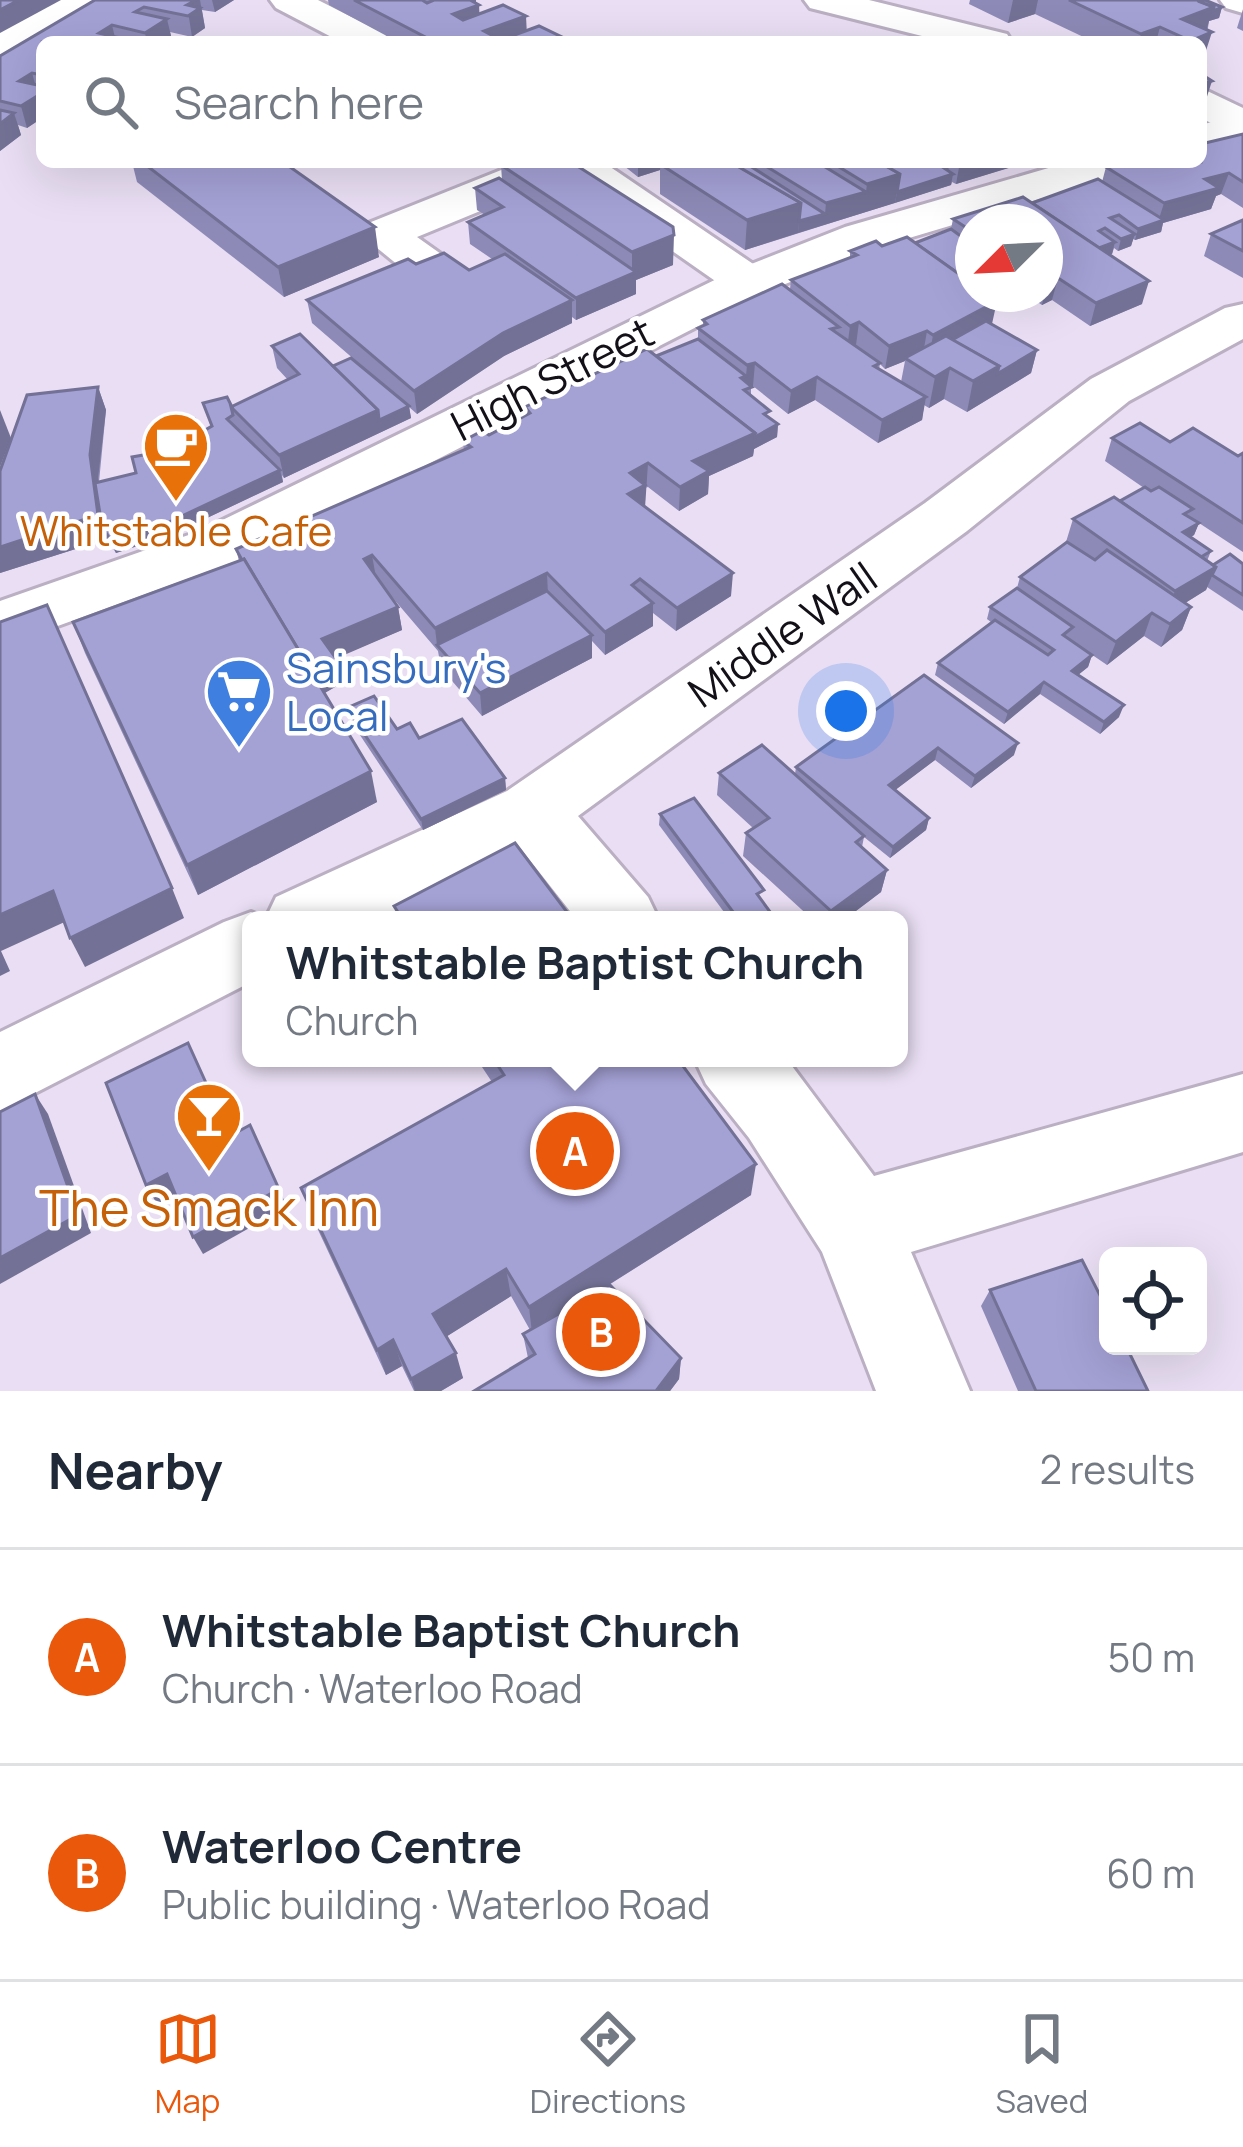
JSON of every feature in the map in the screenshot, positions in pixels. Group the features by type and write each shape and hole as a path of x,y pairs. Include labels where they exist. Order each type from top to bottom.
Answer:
{"street":[{"path":"0,48 85,0"},
{"path":"289,0 361,36"},
{"path":"823,0 969,36"},
{"path":"289,36 327,16"},
{"path":"1207,104 1243,126"},
{"path":"1207,136 1243,126"},
{"path":"471,299 383,235 545,168"},
{"path":"583,168 748,282"},
{"name":"High Street","path":"0,625 220,544 748,282 862,237 1097,168"},
{"name":"Middle Wall","path":"322,911 532,811 946,517 1110,389 1233,336"},
{"path":"532,811 614,911"},
{"path":"0,1072 242,950"},
{"path":"742,1067 778,1110 855,1225 923,1391"},
{"path":"855,1225 1243,1114"}],"building":[{"path":"0,0 19,0 0,10"},
{"path":"95,0 196,0 187,5 200,8 188,16 144,7 135,12 167,19 145,33 112,25 99,33 112,36 36,36 36,74 19,81 36,85 36,97 21,106 0,101 0,56"},
{"path":"354,0 470,0 479,5 453,14 463,20 503,5 526,16 484,31 493,36 423,36"},
{"path":"1069,0 1197,0 1214,7 1182,19 1212,32 1203,36 1180,36 1160,27 1141,34"},
{"path":"539,26 560,36 512,36"},
{"path":"0,110 14,113 0,124"},
{"path":"1243,134 1243,182 1229,173 1205,179 1219,188 1164,203 1108,168 1207,168 1207,143"},
{"path":"150,168 291,168 375,227 278,267"},
{"path":"506,168 580,168 673,227 674,235 632,252"},
{"path":"666,168 741,168 801,203 747,220"},
{"path":"741,168 753,168 825,214 799,221 801,203"},
{"path":"769,168 827,168 866,192 826,203"},
{"path":"841,168 890,168 900,174 867,184"},
{"path":"890,168 944,168 953,174 897,192 900,174"},
{"path":"499,178 636,272 576,298 468,222 503,207 475,188"},
{"path":"1098,179 1164,220 1138,229 1119,215 1110,218 1135,234 1121,239 1105,228 1099,231 1115,242 1099,248 1063,224 1063,204 1032,203"},
{"path":"1023,197 1034,204 1001,204"},
{"path":"1243,220 1243,251 1211,234"},
{"path":"1063,224 1149,281 1096,303 1063,281"},
{"path":"951,229 955,232 955,271 915,243"},
{"path":"907,237 955,271 955,312 976,312 933,335 927,331 889,346 859,322 850,326 791,280 857,255 850,251 876,241 882,246"},
{"path":"444,253 469,270 505,254 572,300 503,333 414,391 307,300 408,259 416,264"},
{"path":"782,284 839,327 831,329 880,363 874,366 926,397 882,420 817,377 791,391 698,328 707,324 703,320"},
{"path":"986,321 1037,350 997,374 999,366 952,340"},
{"path":"300,334 378,410 279,455 231,407 299,374 272,346"},
{"path":"946,336 999,366 973,381 950,368 935,377 905,358"},
{"path":"698,339 746,376 741,378 752,387 744,390 778,424 755,437 656,356"},
{"path":"647,349 755,433 693,461 709,471 680,487 648,463 630,473 645,485 628,494 733,573 677,608 640,579 632,585 653,603 605,632 547,573 435,628 372,555 364,559 398,607 322,639 337,660 313,674 236,549 471,447 463,441 482,431 489,435 530,413 525,407"},
{"path":"351,358 409,406 379,420 378,410 333,366"},
{"path":"98,387 90,455 98,515 0,547 0,471 27,395"},
{"path":"227,397 233,415 227,419 280,470 167,523 111,541 102,526 95,483 136,473 132,457 166,451 164,432 195,419 205,430 212,426 203,403"},
{"path":"1140,423 1170,442 1193,428 1238,456 1243,453 1243,523 1112,438"},
{"path":"1145,487 1151,491 1159,487 1193,509 1184,514 1199,523 1183,532 1211,551 1201,557 1120,501"},
{"path":"1114,497 1216,567 1175,591 1073,519"},
{"path":"1067,542 1095,560 1107,550 1191,607 1170,624 1152,613 1116,642 1020,577"},
{"path":"1230,554 1243,564 1243,595 1212,575 1213,565"},
{"name":"Sainsbury's Local","path":"244,559 371,771 187,865 73,622"},
{"path":"1017,588 1073,627 1063,635 1092,655 1072,671 1124,705 1104,722 1044,682 1008,712 938,663 995,620 1048,655 1054,650 990,607"},
{"path":"547,591 592,635 480,693 437,645"},
{"path":"47,605 172,888 70,938 53,891 0,915 0,622"},
{"path":"924,675 1018,743 975,776 938,748 889,785 929,818 893,847 796,767"},
{"path":"374,696 397,729 410,723 419,738 462,719 505,778 421,819 347,708"},
{"path":"762,745 864,836 856,842 887,870 831,911 746,833 769,818 719,773"},
{"path":"694,798 764,890 757,894 769,911 732,911 660,814"},
{"path":"515,843 566,911 397,911 394,906"},
{"name":"The Smack Inn","path":"188,1043 230,1136 250,1125 279,1189 193,1237 167,1174 146,1185 106,1083"},
{"path":"499,1067 684,1067 756,1164 529,1307 506,1269 433,1314 456,1353 411,1379 393,1340 377,1350 301,1188 504,1075"},
{"path":"35,1094 78,1215 0,1258 0,1112"},
{"path":"1082,1260 1099,1293 1099,1355 1130,1355 1148,1391 1036,1391 990,1290"},
{"path":"610,1285 681,1358 656,1391 474,1391 535,1354 523,1334"}],"place":[{"name":"Whitstable Cafe","path":"176,504"},
{"name":"Sainsbury's Local","path":"239,750"},
{"name":"Whitstable Baptist Church","path":"575,1151"},
{"name":"The Smack Inn","path":"209,1174"},
{"name":"Waterloo Centre","path":"601,1332"}]}
